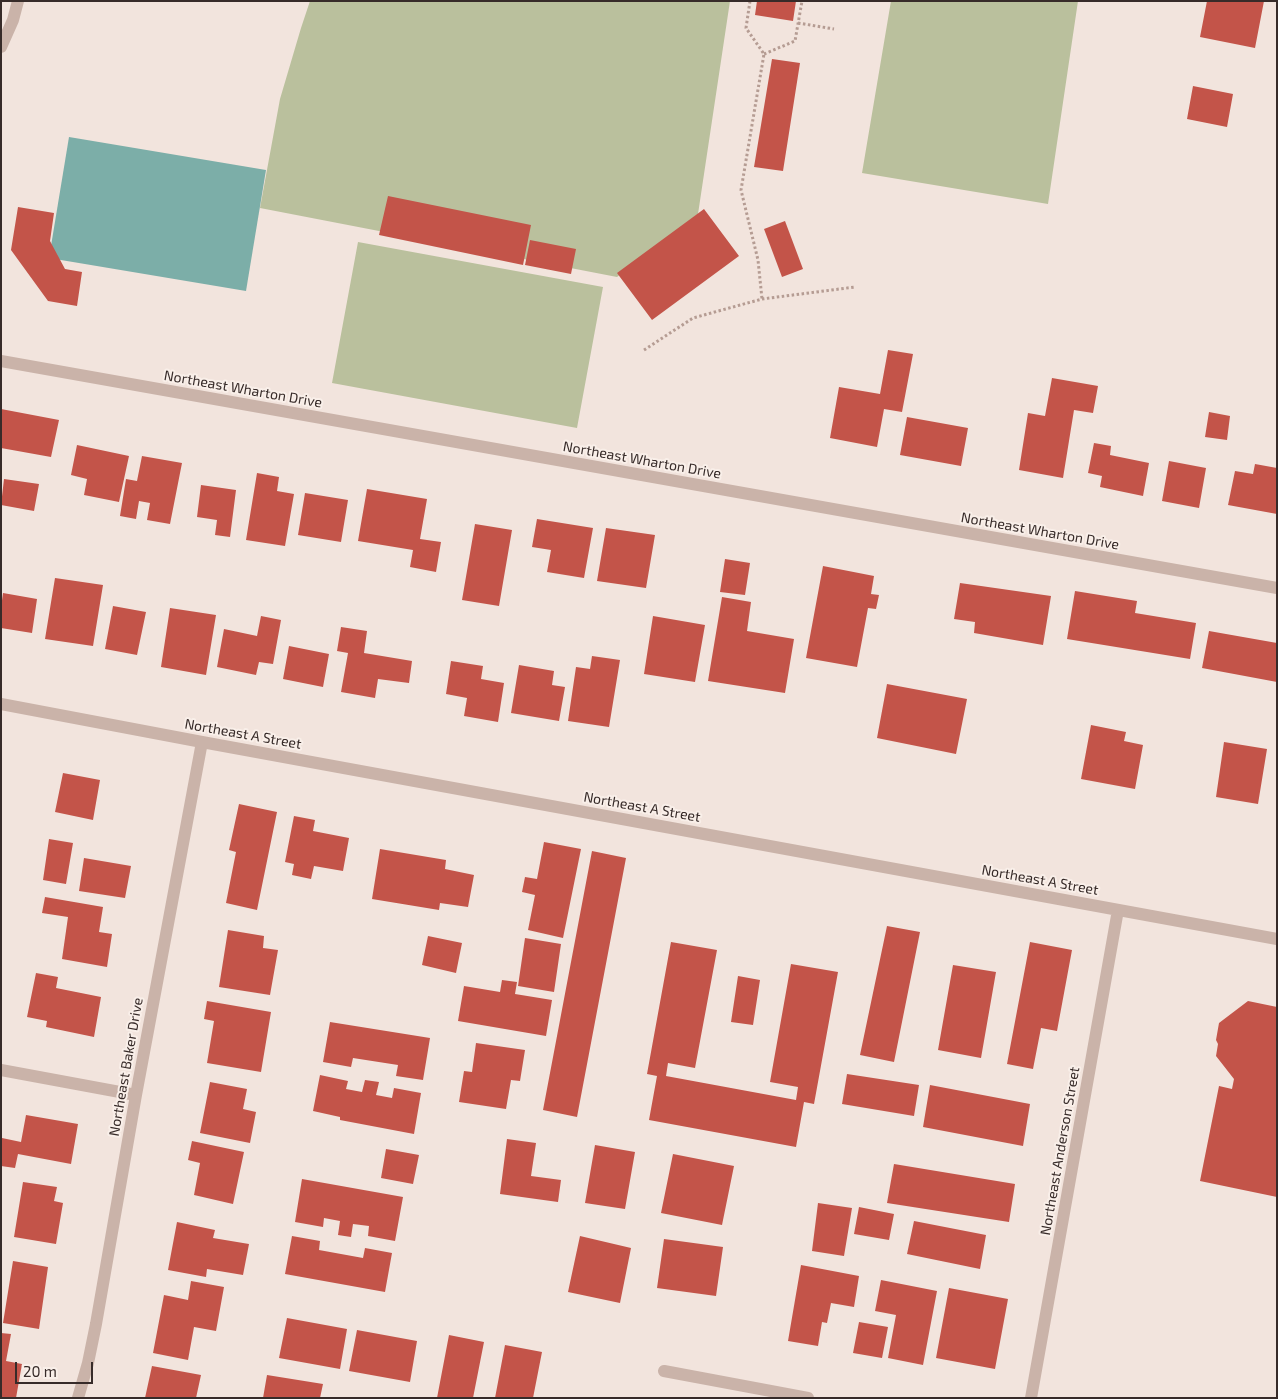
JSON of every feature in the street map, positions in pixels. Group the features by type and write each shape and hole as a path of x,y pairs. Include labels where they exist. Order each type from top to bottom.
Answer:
{"street":[{"path":"1,47 13,20 18,1"},
{"name":"Northeast Wharton Drive","path":"1,361 1277,588"},
{"name":"Northeast A Street","path":"1,704 1277,939"},
{"name":"Northeast Baker Drive","path":"78,1398 96,1324 136,1094 202,742"},
{"name":"Northeast Anderson Street","path":"1030,1398 1118,910"},
{"path":"1,1070 136,1094"},
{"path":"664,1371 808,1398"}],"path":[{"path":"750,1 746,28 764,54 741,190 758,260 762,298"},
{"path":"764,54 795,41 802,1"},
{"path":"798,23 834,29"},
{"path":"644,350 693,318 762,298 854,287"}],"green space":[{"path":"310,1 730,1 698,214 617,277 260,208 280,99"},
{"path":"891,1 1078,1 1048,204 862,173"},
{"path":"358,242 603,287 577,428 332,383"}],"water":[{"path":"69,137 266,170 246,291 49,258"}],"building":[{"path":"757,1 796,1 793,21 755,15"},
{"path":"1207,1 1264,1 1255,48 1200,37"},
{"path":"772,59 800,63 783,171 754,167"},
{"path":"1193,86 1233,94 1227,127 1187,119"},
{"path":"388,196 531,225 523,265 379,235"},
{"path":"18,207 54,213 50,241 65,269 82,272 77,306 48,301 11,250"},
{"path":"704,209 739,256 652,320 617,273"},
{"path":"785,221 803,269 782,277 764,229"},
{"path":"530,240 576,249 571,274 525,265"},
{"path":"888,350 913,354 902,412 884,409 877,447 830,438 839,387 880,394"},
{"path":"1052,378 1098,386 1093,413 1074,410 1063,478 1019,470 1028,413 1045,416"},
{"path":"1,409 59,420 51,457 1,448"},
{"path":"1209,412 1230,416 1227,440 1205,437"},
{"path":"907,417 968,428 961,466 900,455"},
{"path":"1094,443 1111,446 1110,455 1149,463 1143,496 1100,487 1102,476 1088,473"},
{"path":"77,445 129,456 119,502 84,495 87,479 71,475"},
{"path":"142,456 182,463 170,524 147,520 150,503 139,501 136,519 120,516 126,479 137,481"},
{"path":"1169,461 1206,468 1199,508 1162,501"},
{"path":"1255,464 1277,468 1277,514 1228,505 1235,471 1253,474"},
{"path":"257,473 279,477 277,491 294,494 285,546 246,540"},
{"path":"4,479 39,484 34,511 1,505"},
{"path":"201,485 236,490 230,537 215,535 217,520 197,517"},
{"path":"367,489 427,499 420,539 441,542 436,572 410,567 413,550 358,541"},
{"path":"305,493 348,500 341,542 298,535"},
{"path":"537,519 593,528 584,578 547,572 551,550 532,547"},
{"path":"475,524 512,530 499,606 462,600"},
{"path":"606,528 655,535 646,588 597,581"},
{"path":"725,559 750,563 745,595 720,592"},
{"path":"823,566 874,576 871,594 879,595 876,609 868,608 857,667 806,658"},
{"path":"55,578 103,585 93,646 45,639"},
{"path":"960,583 1051,596 1043,645 974,633 975,622 954,619"},
{"path":"1075,591 1137,601 1135,613 1196,623 1190,659 1067,639"},
{"path":"3,593 37,599 32,633 1,628"},
{"path":"722,597 751,602 747,631 794,639 785,693 708,681"},
{"path":"113,606 146,612 137,655 105,649"},
{"path":"170,608 216,615 206,675 161,667"},
{"path":"261,616 281,620 273,664 259,662 256,675 217,667 224,629 257,636"},
{"path":"653,616 705,625 695,682 644,674"},
{"path":"341,627 367,631 364,653 412,661 409,683 378,679 375,698 341,692 348,653 337,651"},
{"path":"1209,631 1277,643 1277,682 1202,668"},
{"path":"289,646 329,654 323,687 283,679"},
{"path":"592,656 620,660 609,727 568,721 576,667 590,669"},
{"path":"451,661 483,666 481,679 504,683 498,722 464,716 467,698 446,694"},
{"path":"519,665 554,671 552,685 565,687 559,721 511,713"},
{"path":"887,684 967,699 956,754 877,738"},
{"path":"1091,725 1126,732 1124,741 1143,745 1135,789 1081,779"},
{"path":"1224,742 1267,749 1258,804 1216,797"},
{"path":"63,773 100,780 93,820 55,812"},
{"path":"239,804 277,812 257,910 226,903 236,852 229,850"},
{"path":"294,816 315,820 313,831 349,838 343,871 314,866 311,879 292,875 294,864 285,862"},
{"path":"49,839 73,843 66,884 43,880"},
{"path":"544,842 581,849 563,938 528,930 535,895 522,892 525,877 537,879"},
{"path":"380,849 446,860 445,869 474,875 468,907 440,903 439,910 372,899"},
{"path":"592,851 626,858 577,1117 543,1110"},
{"path":"84,858 131,866 125,898 79,891"},
{"path":"45,897 103,907 99,932 112,934 107,967 62,959 68,917 42,913"},
{"path":"887,926 920,932 894,1062 860,1055"},
{"path":"228,930 264,936 263,948 278,950 270,995 219,987"},
{"path":"428,936 462,943 456,973 422,965"},
{"path":"525,938 561,944 554,992 518,986"},
{"path":"671,942 717,950 695,1068 668,1063 666,1076 796,1100 798,1087 770,1082 791,964 838,972 814,1104 804,1102 796,1147 649,1120 657,1076 647,1074"},
{"path":"1030,942 1072,950 1057,1031 1041,1028 1033,1069 1007,1064"},
{"path":"953,965 996,972 981,1058 938,1050"},
{"path":"36,973 58,977 56,988 101,997 94,1037 46,1027 47,1021 27,1017"},
{"path":"738,976 760,980 753,1025 731,1022"},
{"path":"502,980 517,982 515,994 552,1000 546,1036 458,1021 464,986 500,992"},
{"path":"207,1001 271,1012 261,1072 207,1063 214,1021 204,1019"},
{"path":"1248,1001 1277,1007 1277,1197 1200,1181 1219,1086 1232,1089 1234,1079 1216,1056 1219,1023"},
{"path":"330,1022 430,1038 423,1080 396,1076 398,1065 353,1058 351,1067 323,1062"},
{"path":"476,1043 525,1050 520,1081 511,1080 506,1109 459,1102 464,1071 472,1072"},
{"path":"847,1074 919,1085 914,1116 842,1104"},
{"path":"320,1075 348,1081 346,1089 362,1092 365,1080 379,1082 376,1095 392,1098 394,1088 421,1093 414,1134 340,1120 340,1117 313,1111"},
{"path":"210,1082 247,1089 243,1109 256,1112 250,1143 200,1133"},
{"path":"930,1085 1030,1104 1023,1146 923,1127"},
{"path":"26,1115 78,1124 71,1164 18,1154 15,1168 1,1166 2,1138 21,1142"},
{"path":"507,1139 536,1143 531,1176 561,1180 558,1202 500,1194"},
{"path":"192,1141 244,1152 233,1204 194,1195 200,1163 188,1160"},
{"path":"595,1145 635,1152 625,1209 585,1203"},
{"path":"386,1149 419,1155 413,1184 381,1178"},
{"path":"673,1154 734,1166 722,1225 661,1213"},
{"path":"894,1164 1015,1184 1009,1222 887,1203"},
{"path":"302,1179 403,1197 395,1241 368,1236 369,1226 353,1224 351,1237 338,1235 340,1221 324,1218 323,1227 295,1222"},
{"path":"23,1182 57,1187 54,1201 63,1203 56,1244 14,1237"},
{"path":"818,1203 852,1208 844,1256 812,1251"},
{"path":"859,1207 894,1214 889,1240 854,1234"},
{"path":"914,1221 986,1235 980,1269 907,1254"},
{"path":"177,1222 215,1230 213,1238 249,1244 243,1275 207,1269 206,1277 168,1270"},
{"path":"292,1236 320,1241 319,1250 363,1258 365,1248 392,1253 385,1292 285,1274"},
{"path":"580,1236 631,1248 620,1303 568,1292"},
{"path":"664,1239 723,1247 716,1296 657,1288"},
{"path":"13,1261 48,1267 39,1329 3,1323"},
{"path":"801,1265 859,1276 854,1307 831,1303 827,1323 822,1322 818,1346 788,1341"},
{"path":"881,1280 937,1291 923,1365 888,1358 896,1315 875,1311"},
{"path":"191,1281 224,1287 216,1331 194,1327 188,1360 153,1353 164,1295 188,1300"},
{"path":"949,1288 1008,1299 995,1369 936,1358"},
{"path":"287,1318 347,1329 340,1369 279,1358"},
{"path":"859,1322 888,1327 882,1358 853,1353"},
{"path":"357,1330 417,1341 410,1382 349,1371"},
{"path":"1,1333 11,1334 6,1361 22,1364 16,1398 1,1398"},
{"path":"449,1335 484,1342 473,1398 437,1398"},
{"path":"505,1345 542,1352 533,1398 495,1398"},
{"path":"152,1366 201,1375 196,1398 145,1398"},
{"path":"267,1375 323,1384 320,1398 263,1398"}]}
